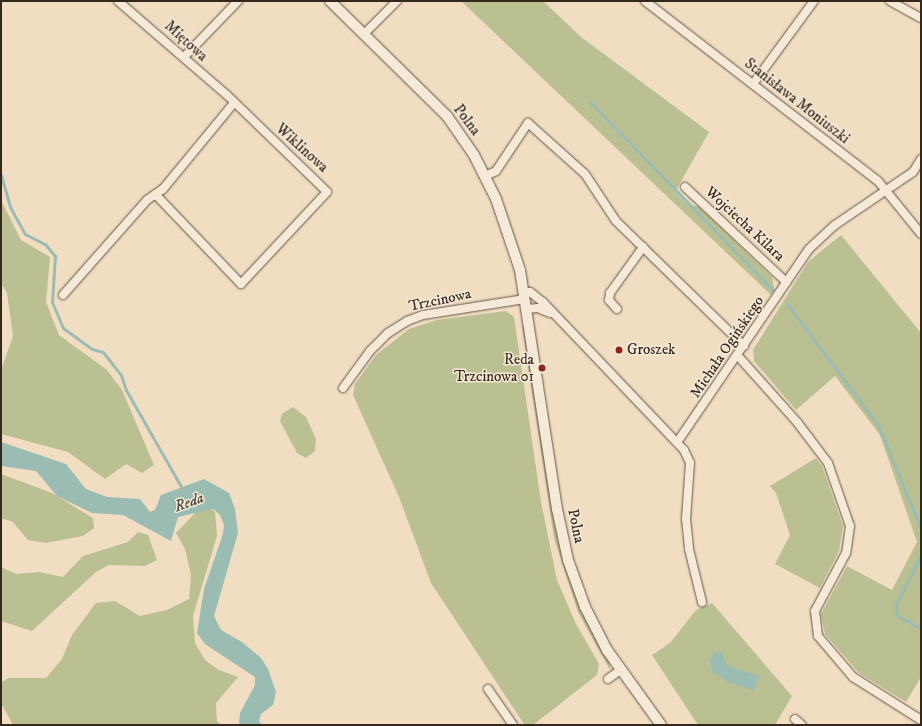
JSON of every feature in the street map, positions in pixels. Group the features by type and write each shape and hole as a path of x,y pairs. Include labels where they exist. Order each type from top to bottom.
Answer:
{"street":[{"name":"Miętowa","path":"118,1 184,57 234,103"},
{"path":"184,57 238,1"},
{"name":"Polna","path":"330,1 442,110 466,142 485,176 510,231 526,300 556,510 568,560 589,615 619,671 661,725"},
{"path":"364,34 397,1"},
{"name":"Stanisława Moniuszki","path":"645,1 878,181 921,234"},
{"path":"753,84 814,1"},
{"path":"890,1 921,18"},
{"path":"63,295 155,194 234,103"},
{"name":"Wiklinowa","path":"155,194 241,284 319,203 328,192 319,181 234,103"},
{"path":"485,176 496,171 528,123 585,174 616,221 744,346"},
{"name":"Michała Ogińskiego","path":"678,441 738,356 786,282 810,249 824,234 887,192 913,172 921,159"},
{"name":"Wojciecha Kilara","path":"685,187 786,282"},
{"path":"617,309 609,300 610,293 643,247"},
{"path":"553,315 526,300 530,292 543,302 553,315 678,441 690,464 686,519 689,549 702,602"},
{"name":"Trzcinowa","path":"342,388 370,351 388,332 407,321 423,315 526,300"},
{"path":"738,356 797,422 828,463 850,526 846,553 814,611 818,636 853,677 921,720"},
{"path":"608,678 619,671"},
{"path":"488,689 513,725"},
{"path":"794,718 802,725"}],"green space":[{"path":"461,1 543,1 581,37 709,132 675,192 689,206 698,206 772,277 774,288 771,295"},
{"path":"1,200 21,240 50,257 46,302 59,335 107,370 122,390 154,465 142,473 126,464 105,479 68,452 1,434 1,370 13,336 7,293 1,283"},
{"path":"841,235 921,333 921,677 906,702 859,673 825,634 821,614 847,566 892,590 917,542 880,435 835,376 796,410 754,361 753,350 808,262"},
{"path":"506,311 514,317 541,502 557,580 575,622 599,664 597,675 533,725 524,724 431,583 399,497 353,395 355,384 376,355 409,329 437,320"},
{"path":"522,326 525,326 561,548 597,641 610,663 610,670 578,612 554,538"},
{"path":"293,407 306,417 316,439 315,451 306,458 297,453 280,421 282,414"},
{"path":"816,458 822,466 843,526 839,551 820,588 775,564 790,535 776,493 770,486"},
{"path":"1,474 52,493 93,518 94,528 83,536 46,543 28,540 13,522 1,518"},
{"path":"202,506 207,506 215,512 217,536 193,616 195,643 205,660 219,670 238,677 216,703 217,721 221,725 13,725 1,703 1,683 8,678 46,678 62,659 72,635 96,603 115,601 140,616 167,610 189,599 191,575 185,549 176,533"},
{"path":"138,532 148,535 157,560 145,566 109,565 96,572 32,631 1,621 1,567 16,574 39,572 63,577 83,556 128,542"},
{"path":"712,603 792,696 775,725 698,725 652,655 670,643 696,610"}],"water":[{"name":"Reda","path":"1,442 66,464 86,489 107,497 140,499 150,512 155,510 161,495 204,479 229,493 235,509 238,533 214,616 221,630 242,642 261,658 268,669 276,692 273,705 261,714 259,721 262,725 239,724 240,713 255,685 255,677 205,644 197,633 204,589 223,534 224,525 220,515 213,509 178,517 171,541 123,515 92,513 57,496 36,471 1,466"},
{"path":"722,652 726,663 731,667 759,676 755,688 752,690 728,682 712,672 710,660 714,653"}],"waterway":[{"path":"590,102 773,290"},
{"name":"Reda","path":"1,175 10,207 25,234 45,244 55,256 52,302 63,328 92,349 103,352 121,375 126,390 182,488"},
{"path":"787,304 878,425 921,529"},
{"path":"921,554 895,607 898,616 921,629"}],"place":[{"name":"Groszek","path":"619,350"},
{"name":"Reda Trzcinowa 01","path":"542,368"}]}
